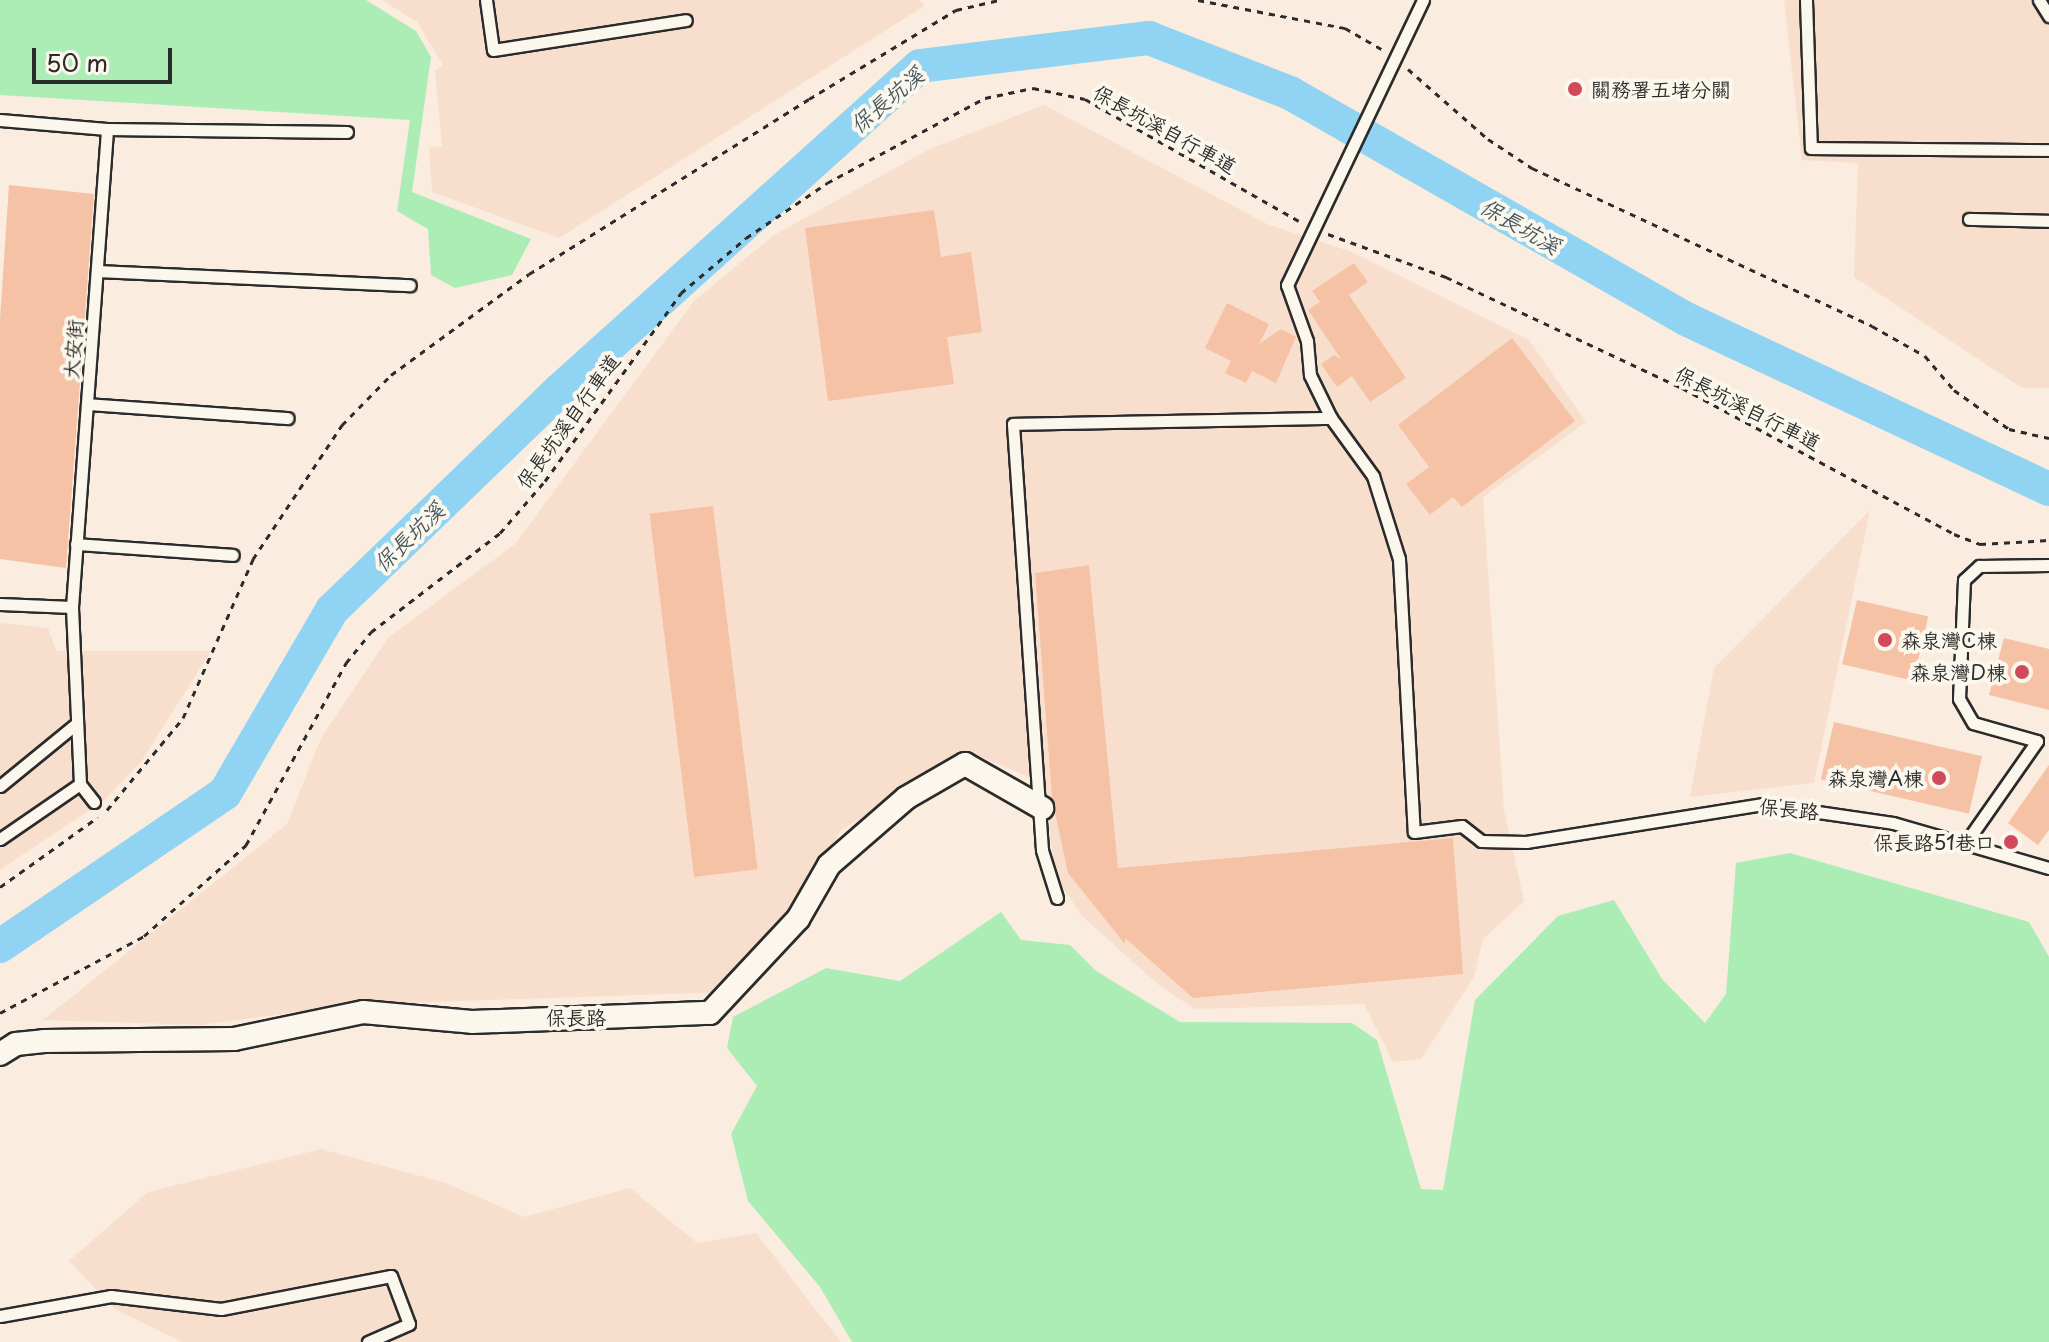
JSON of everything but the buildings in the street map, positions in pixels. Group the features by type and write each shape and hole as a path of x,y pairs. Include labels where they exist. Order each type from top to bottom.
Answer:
{"street":[{"name":"保長路","path":"0,1054 16,1044 44,1041 234,1039 363,1012 472,1022 710,1013 798,919 829,865 917,791 965,764 1042,808"}],"lane":[{"path":"486,0 493,50 686,20"},
{"path":"1057,898 1044,873 1042,808 1013,424 1331,418 1310,375 1307,341 1287,285 1312,228 1398,60 1423,0"},
{"path":"1806,0 1811,148 2049,150"},
{"path":"2039,0 2049,16"},
{"path":"0,120 107,129 347,132"},
{"name":"大安街","path":"80,784 72,607 107,129"},
{"path":"1969,219 2049,221"},
{"path":"97,271 410,285"},
{"path":"87,404 288,418"},
{"name":"保長路","path":"1331,418 1373,476 1399,559 1414,832 1462,826 1481,841 1526,842 1763,804 1967,841 2048,867"},
{"path":"76,544 233,555"},
{"path":"1967,841 2043,742 1973,723 1959,699 1964,580 1979,566 2049,565"},
{"path":"0,604 72,607"},
{"path":"0,786 76,724"},
{"path":"0,839 80,784 94,802"},
{"path":"0,1316 111,1296 221,1309 391,1276 409,1324 368,1342"}],"path":[{"path":"0,887 117,803 183,718 253,559 342,425 391,375 529,274 796,107 956,10 999,0"},
{"path":"1198,0 1345,28 1398,60 1488,139 1532,168 1872,326 1925,356 1954,390 2009,429 2049,438"},
{"name":"保長坑溪自行車道","path":"0,1013 144,936 246,845 283,788 346,663 371,632 500,533 545,481 681,293 746,238 827,183 985,98 1020,89 1059,90 1312,228 1446,277 1682,388 1954,534 1980,544 2049,540"}],"shaded area":[{"path":"382,0 920,0 924,6 559,238 432,192 429,148 442,146 435,71 443,65 417,22"},
{"path":"1784,0 2049,0 2049,388 2022,388 1854,277 1858,163 1802,160"},
{"path":"1044,105 1267,224 1352,252 1529,340 1586,422 1483,497 1504,810 1524,901 1483,939 1474,977 1421,1059 1393,1062 1364,1004 1195,1009 1160,986 1082,916 1054,874 1048,811 1036,780 970,752 840,831 796,909 724,992 345,1005 201,1025 43,1020 287,824 321,738 388,638 515,544 694,301 774,235 930,149"},
{"path":"1870,510 1814,783 1690,797 1714,668"},
{"path":"0,623 48,628 56,651 211,651 141,762 102,802 0,870"},
{"path":"321,1149 446,1183 524,1217 630,1188 697,1243 756,1233 841,1342 182,1342 115,1309 69,1261 148,1192"}],"green space":[{"path":"0,0 366,0 416,31 431,57 412,192 531,239 512,275 455,288 431,275 428,229 397,211 410,120 0,95"},
{"path":"1790,853 2029,922 2049,957 2049,1342 852,1342 820,1287 748,1201 731,1134 757,1086 727,1048 733,1017 826,968 900,981 1001,912 1021,940 1070,945 1096,971 1180,1022 1352,1023 1377,1040 1421,1189 1443,1190 1475,1000 1558,916 1614,900 1662,979 1705,1023 1726,994 1736,863"}],"waterway":[{"name":"保長坑溪","path":"0,946 225,793 332,610 560,390 920,66 1149,38 1290,93 1686,319 2049,489"}],"place":[{"name":"關務署五堵分關","path":"1575,89"},
{"name":"森泉灣C棟","path":"1885,640"},
{"name":"森泉灣D棟","path":"2022,672"},
{"name":"森泉灣A棟","path":"1939,778"},
{"name":"保長路51巷口","path":"2011,842"}]}
